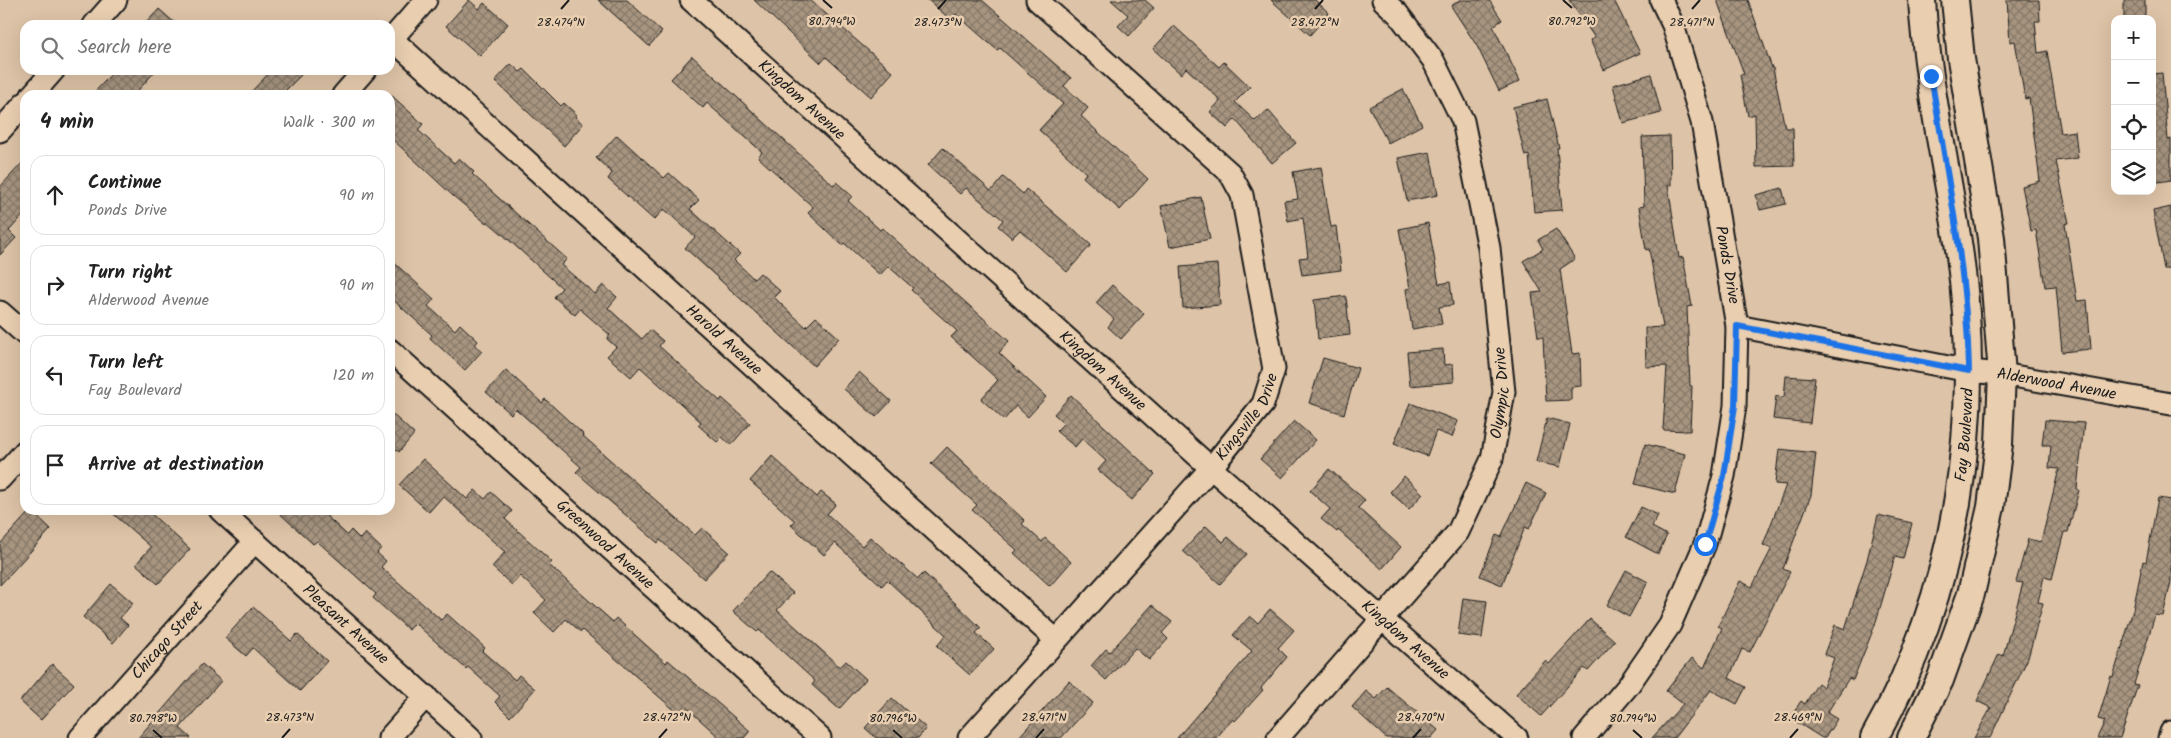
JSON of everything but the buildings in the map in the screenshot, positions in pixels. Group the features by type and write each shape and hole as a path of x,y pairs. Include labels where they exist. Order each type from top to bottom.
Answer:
{"main road":[{"name":"Fay Boulevard","path":"1874,738 1914,657 1934,600 1952,538 1967,434 1968,320 1960,256 1931,76 1922,0"},
{"name":"Fay Boulevard","path":"1911,738 1940,680 1971,594 1991,507 1999,444 2002,374 1991,238 1961,59 1955,0"}],"street":[{"path":"98,20 116,0"},
{"path":"395,35 426,0"},
{"name":"Kingdom Avenue","path":"691,0 1211,468 1517,738"},
{"name":"Kingsville Drive","path":"970,738 1211,468 1263,404 1274,369 1242,195 1230,173 1037,0"},
{"name":"Olympic Drive","path":"1278,738 1458,532 1492,459 1504,392 1489,248 1463,120 1433,60 1398,14 1383,0"},
{"name":"Ponds Drive","path":"1584,738 1628,686 1670,625 1705,544 1724,476 1735,406 1737,326 1702,122 1673,24 1661,0"},
{"name":"Harold Avenue","path":"395,44 1056,640"},
{"path":"36,90 50,75"},
{"path":"347,90 361,75"},
{"path":"0,131 20,109"},
{"path":"0,312 20,330"},
{"name":"Alderwood Avenue","path":"1737,326 1969,371 2002,374 2171,404"},
{"name":"Greenwood Avenue","path":"395,355 820,738"},
{"path":"0,479 20,457"},
{"name":"Pleasant Avenue","path":"225,515 472,738"},
{"name":"Chicago Street","path":"80,738 255,542"},
{"path":"389,738 426,696"},
{"path":"2168,738 2171,732"}],"route":[{"path":"1705,544 1724,476 1735,406 1737,326 1969,371 1968,320 1960,256 1931,76"}]}
